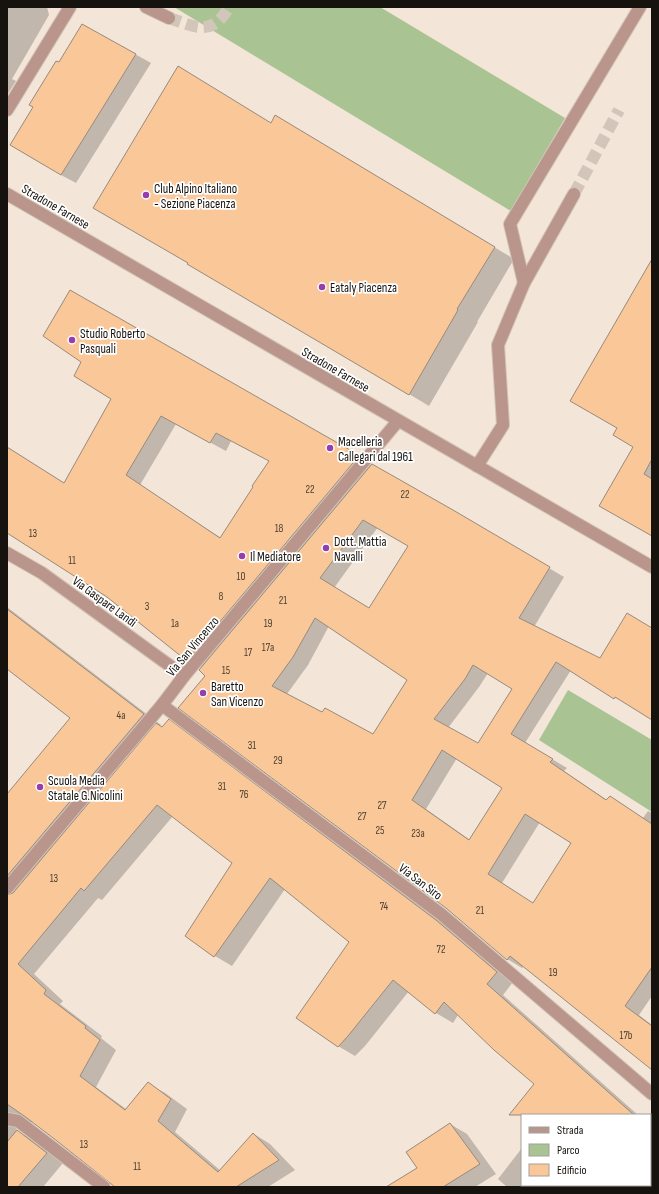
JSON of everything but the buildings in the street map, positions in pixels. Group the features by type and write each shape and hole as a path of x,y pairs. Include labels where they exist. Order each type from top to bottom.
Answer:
{"street":[{"path":"7,110 70,7"},
{"path":"146,7 169,18"},
{"path":"524,283 510,224 640,7"},
{"name":"Stradone Farnese","path":"7,194 652,567"},
{"path":"477,466 503,425 498,345 524,283 574,194"},
{"name":"Via San Vincenzo","path":"7,888 162,705 184,676 398,421"},
{"name":"Via Gaspare Landi","path":"7,553 42,573 184,676"},
{"name":"Via San Siro","path":"162,705 441,914 652,1094"},
{"path":"7,1119 18,1121 104,1187"}],"green space":[{"path":"174,7 380,7 565,118 511,211"},
{"path":"568,690 652,740 652,812 539,740"}],"tunnel":[{"path":"169,18 195,26 210,26 216,23 229,7"},
{"path":"574,194 619,110"}],"place":[{"name":"Club Alpino Italiano - Sezione Piacenza","path":"146,195"},
{"name":"Eataly Piacenza","path":"322,287"},
{"name":"Studio Roberto Pasquali","path":"72,340"},
{"name":"Macelleria Callegari dal 1961","path":"330,448"},
{"name":"Dott. Mattia Navalli","path":"326,548"},
{"name":"Il Mediatore","path":"242,556"},
{"name":"Baretto San Vicenzo","path":"203,693"},
{"name":"Scuola Media Statale G.Nicolini","path":"40,787"}]}
